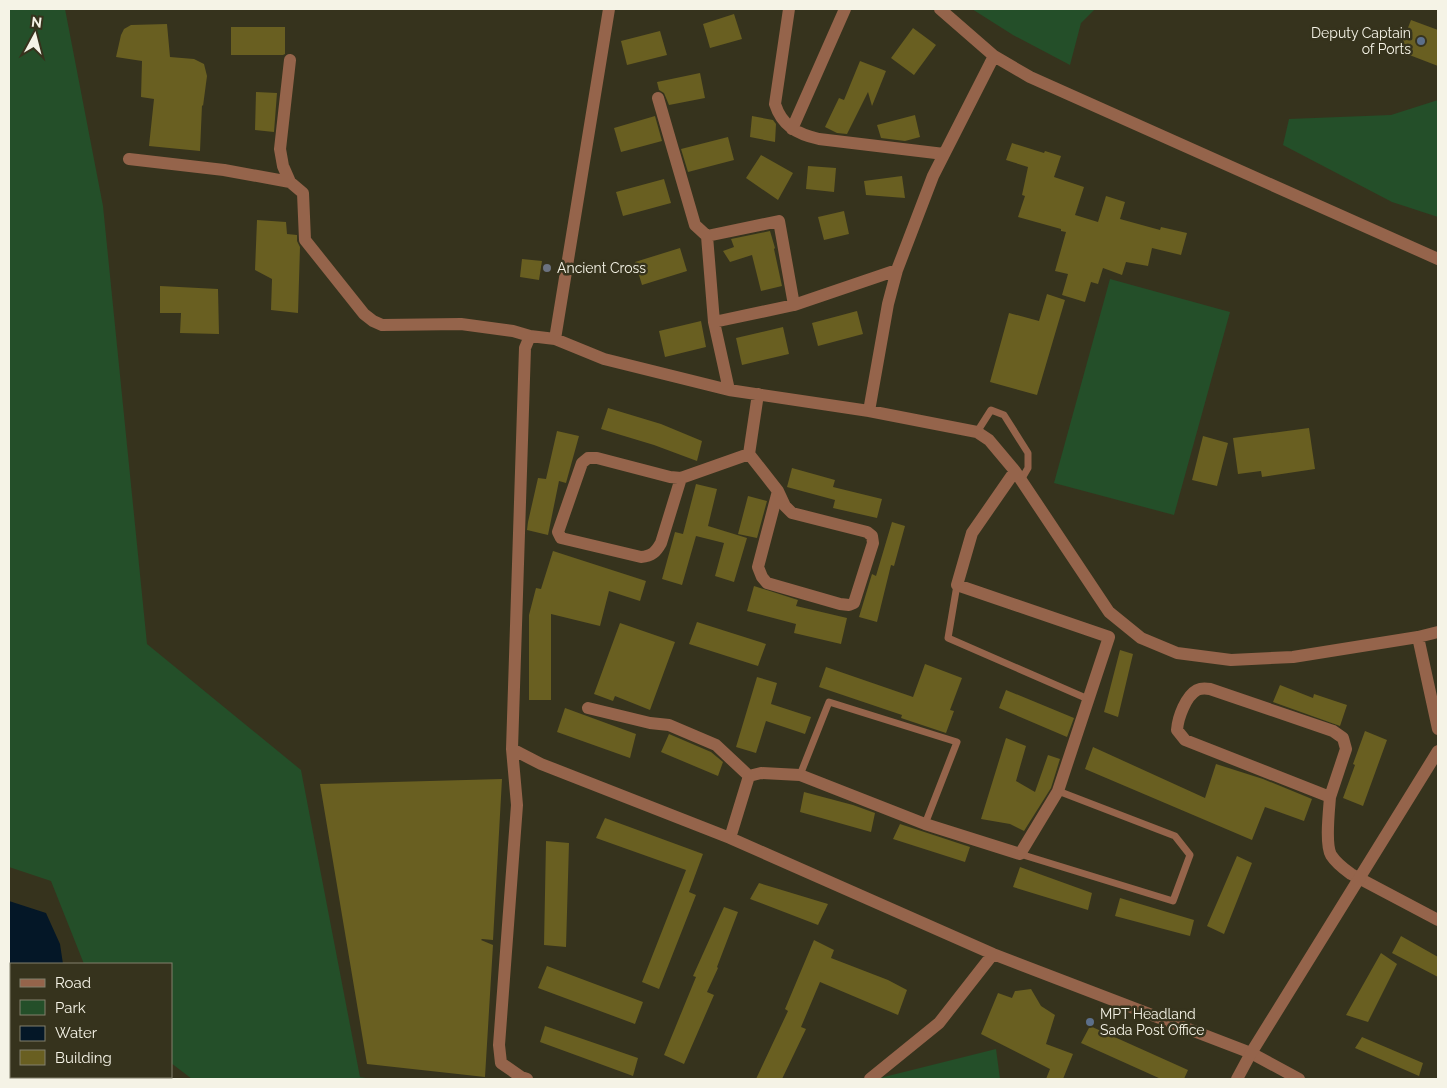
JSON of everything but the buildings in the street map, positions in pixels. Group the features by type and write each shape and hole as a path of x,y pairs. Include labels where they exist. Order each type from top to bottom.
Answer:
{"street":[{"path":"555,339 609,9"},
{"path":"790,9 775,104 778,115 792,129 804,136 819,139 944,154"},
{"path":"792,129 845,9"},
{"path":"940,9 994,56 1030,77 1438,259"},
{"path":"869,411 888,304 897,270 933,176 994,56"},
{"path":"290,60 280,149 283,166 290,182 303,193 305,240 364,314 373,321 382,324 461,324 513,331 530,336 555,339 604,359 729,390 869,411 977,432 988,440 1018,475 1109,612 1141,638 1177,653 1231,660 1293,658 1438,632"},
{"path":"658,98 695,225 707,236 714,322 729,390"},
{"path":"129,159 224,170 290,182"},
{"path":"707,236 779,221 794,305"},
{"path":"714,322 794,305 897,270"},
{"path":"527,1079 501,1063 499,1044 517,805 512,748 525,348 530,336"},
{"path":"758,394 749,454 778,491 786,506 792,513 867,532 872,536 873,543 854,603 850,605 840,604 767,582 762,577 758,567 778,491"},
{"path":"681,478 661,543 656,552 649,556 641,557 561,538 558,532 582,463 588,458 597,458 670,477 681,478 749,454"},
{"path":"749,776 761,773 800,776 925,824 1020,854 1058,791 1109,637 957,585 972,533 1018,475"},
{"path":"1418,637 1438,729"},
{"path":"1330,797 1185,740 1177,730 1178,720 1191,695 1199,688 1210,688 1333,730 1343,738 1346,749 1330,797 1328,845 1331,855 1342,867 1360,878 1438,920"},
{"path":"588,708 650,724 670,724 716,746 749,776"},
{"path":"512,748 541,764 730,838 993,954 1251,1053 1299,1079"},
{"path":"1237,1079 1251,1053 1438,751"},
{"path":"730,838 749,776"},
{"path":"870,1079 939,1024 993,954"}],"lane":[{"path":"977,432 991,410 1004,415 1028,452 1028,468 1018,475"},
{"path":"957,585 948,638 1088,699"},
{"path":"800,776 829,702 957,742 925,824"},
{"path":"1020,854 1173,901 1190,855 1175,836 1058,791"}],"green space":[{"path":"9,9 65,9 103,206 147,644 301,770 360,1077 372,1079 192,1079 172,1064 172,963 84,963 51,881 9,867"},
{"path":"972,9 1095,9 1081,23 1070,65 1013,35"},
{"path":"1438,100 1438,217 1392,202 1283,145 1289,119 1391,115"},
{"path":"1110,279 1230,312 1174,515 1054,483"},
{"path":"996,1049 1000,1079 879,1079 880,1078"}],"water":[{"path":"9,901 46,913 60,944 63,963 10,963 10,1078 158,1079 9,1079"}],"place":[{"name":"Deputy Captain of Ports","path":"1421,41"},
{"name":"Ancient Cross","path":"547,268"},
{"name":"MPT Headland Sada Post Office","path":"1090,1022"}]}
